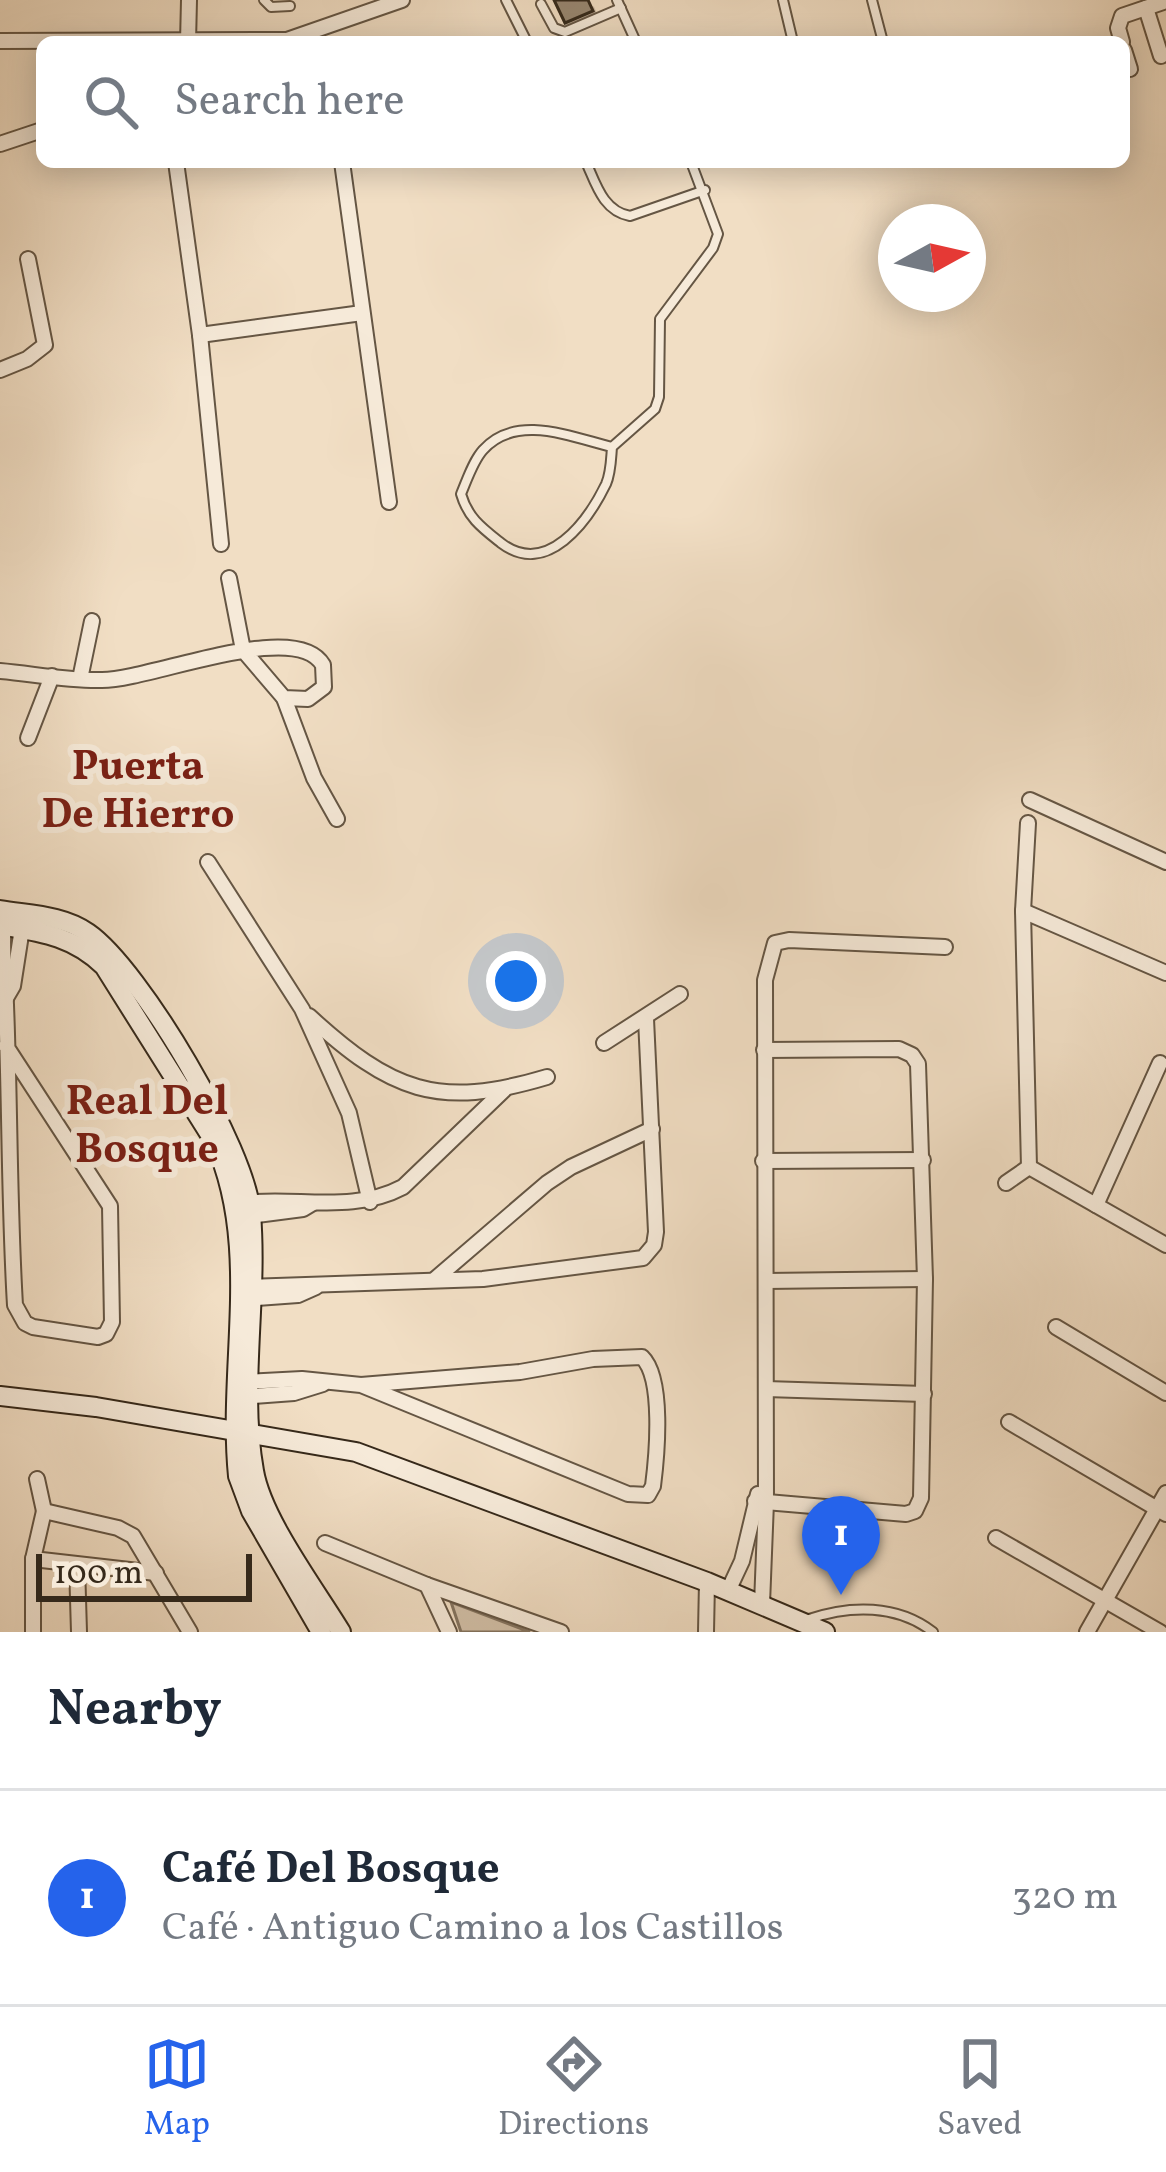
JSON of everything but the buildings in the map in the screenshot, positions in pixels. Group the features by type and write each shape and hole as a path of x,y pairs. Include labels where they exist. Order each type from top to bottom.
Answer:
{"street":[{"path":"187,36 189,0"},
{"path":"326,34 402,0"},
{"path":"1120,36 1122,16 1157,3 1161,56"},
{"path":"0,41 36,41"},
{"path":"0,144 36,132"},
{"path":"177,168 221,544"},
{"path":"343,168 388,502"},
{"path":"0,370 45,345 28,259"},
{"path":"200,335 362,313"},
{"path":"229,578 243,650 284,698 314,778 337,819"},
{"path":"80,679 92,621"},
{"path":"0,671 105,681 243,650 289,646 318,656 326,674 324,687 308,699 284,698"},
{"path":"28,738 52,676"},
{"path":"1030,800 1166,862"},
{"path":"1028,823 1024,911 1029,1167"},
{"path":"208,862 302,1009 349,1113 370,1202"},
{"path":"1024,911 1166,973"},
{"path":"5,1046 110,1206 112,1322 106,1334 98,1337 33,1327 25,1323 15,1305 2,985 9,919 73,924 104,945 125,970 221,1121 241,1166 244,1210 244,1390 238,1476 340,1632"},
{"path":"728,1591 764,1484 765,980 775,943 944,947"},
{"path":"604,1043 680,994"},
{"path":"302,1009 351,1054 403,1085 443,1093 504,1090 548,1077"},
{"path":"245,1293 298,1294 316,1287 506,1276 643,1258 654,1245 656,1232 646,1019"},
{"path":"760,1502 906,1514 918,1508 924,1394 923,1160 920,1075 915,1059 899,1049 764,1050"},
{"path":"1096,1205 1160,1063"},
{"path":"244,1210 294,1211 313,1203 370,1202 403,1187 504,1090"},
{"path":"434,1280 571,1166 652,1129"},
{"path":"763,1161 923,1160"},
{"path":"1006,1184 1029,1167"},
{"path":"1029,1167 1166,1244"},
{"path":"766,1281 925,1279"},
{"path":"1056,1327 1166,1393"},
{"path":"244,1390 302,1379 362,1385 520,1372 593,1359 642,1358 655,1376 653,1486 648,1495 628,1494 362,1385"},
{"path":"766,1389 924,1394"},
{"path":"0,1396 96,1407 374,1457 707,1582 826,1632"},
{"path":"1010,1422 1162,1511"},
{"path":"33,1632 33,1559 44,1511 37,1479"},
{"path":"1087,1632 1162,1511 1166,1493"},
{"path":"760,1502 762,1604"},
{"path":"44,1511 127,1531 140,1543 190,1632"},
{"path":"262,1515 321,1632"},
{"path":"996,1538 1160,1632"},
{"path":"325,1544 561,1632"},
{"path":"33,1559 156,1573"},
{"path":"77,1565 79,1632"},
{"path":"706,1632 707,1582"},
{"path":"427,1585 449,1632"}],"lane":[{"path":"264,0 267,6 290,6"},
{"path":"506,0 523,36"},
{"path":"783,0 792,36"},
{"path":"872,0 881,36"},
{"path":"543,1 554,28 565,32 619,4 633,36"},
{"path":"589,168 603,197 621,215 705,190"},
{"path":"612,447 531,429 507,431 481,451 461,494 465,507 478,524 521,554 548,551 574,536 608,479 612,447 655,410 660,319 718,235 694,168"},
{"path":"800,1622 856,1607 906,1617 933,1632"}],"shaded area":[{"path":"451,1602 530,1632 461,1632"}],"place":[{"name":"Café Del Bosque","path":"841,1595"}],"district":[{"name":"Puerta De Hierro","path":"138,788"},
{"name":"Real Del Bosque","path":"147,1123"}]}
